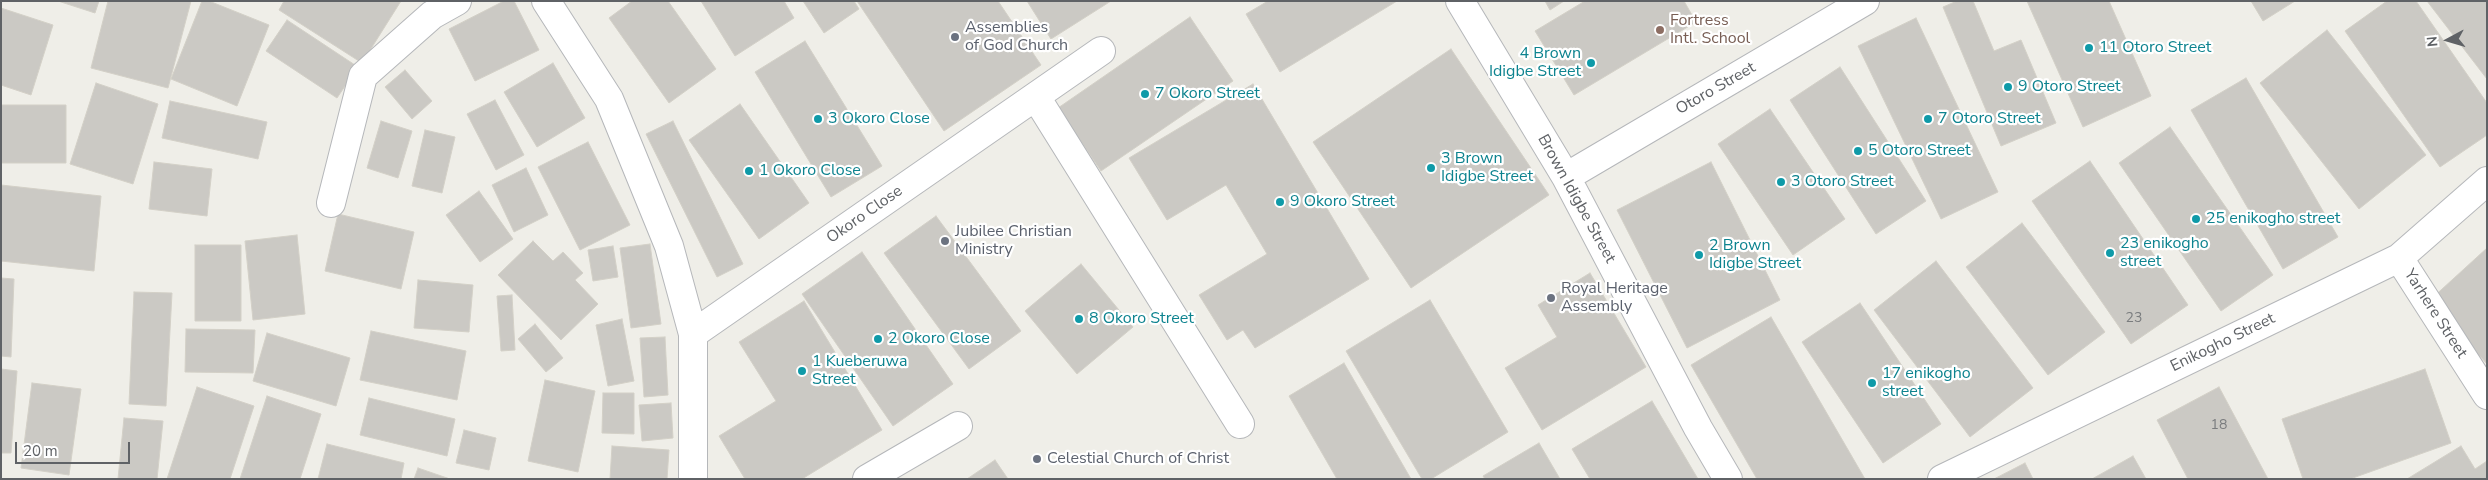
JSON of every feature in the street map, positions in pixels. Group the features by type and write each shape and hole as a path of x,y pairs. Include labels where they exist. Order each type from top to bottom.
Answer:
{"street":[{"path":"331,203 363,76 432,14 456,1"},
{"path":"546,1 609,99 668,246 693,334 693,479"},
{"name":"Brown Idigbe Street","path":"1460,1 1566,177 1698,428 1728,479"},
{"name":"Otoro Street","path":"1566,177 1865,1"},
{"name":"Okoro Close","path":"693,334 1101,51"},
{"path":"1036,97 1240,424"},
{"name":"Enikogho Street","path":"1942,479 2399,258 2487,181"},
{"name":"Yarhere Street","path":"2399,258 2487,395"},
{"path":"867,479 958,426"}],"building":[{"path":"58,1 99,1 95,13"},
{"path":"108,1 191,1 168,88 91,68"},
{"path":"202,1 209,1 269,25 237,106 171,79"},
{"path":"284,1 401,1 362,63 279,10"},
{"path":"504,1 514,1 539,50 475,81 449,29"},
{"path":"632,1 668,1 716,69 669,103 609,18"},
{"path":"701,1 784,1 794,18 735,56"},
{"path":"803,1 854,1 859,9 824,33"},
{"path":"857,1 998,1 1041,65 944,131"},
{"path":"1027,1 1111,1 1051,39"},
{"path":"1268,1 1397,1 1280,72 1246,14"},
{"path":"1545,1 1564,1 1550,10"},
{"name":"4 Brown Idigbe Street","path":"1585,1 1684,1 1696,22 1574,95 1535,31"},
{"name":"9 Otoro Street","path":"1957,1 1973,1 1994,51 2021,40 2056,123 2001,146 1943,7"},
{"name":"11 Otoro Street","path":"2027,1 2109,1 2151,96 2083,127"},
{"path":"2251,1 2295,1 2263,21"},
{"path":"2387,1 2416,1 2487,103 2487,135 2440,167 2345,31"},
{"path":"2427,1 2487,1 2487,79"},
{"path":"1,8 53,25 31,95 1,85"},
{"name":"7 Okoro Street","path":"1190,17 1233,81 1101,171 1058,108"},
{"name":"7 Otoro Street","path":"1916,18 1998,192 1941,219 1858,46"},
{"path":"287,20 358,67 337,98 266,51"},
{"path":"2327,30 2426,155 2359,209 2260,83"},
{"name":"3 Okoro Close","path":"805,41 882,166 831,197 755,72"},
{"name":"3 Brown Idigbe Street","path":"1451,49 1549,195 1411,288 1313,142"},
{"path":"553,63 585,118 537,147 504,92"},
{"name":"5 Otoro Street","path":"1840,67 1926,201 1876,234 1790,100"},
{"path":"405,70 432,101 412,119 385,87"},
{"path":"2246,78 2338,237 2283,269 2191,110"},
{"path":"96,83 158,104 133,184 70,164"},
{"name":"9 Okoro Street","path":"1253,84 1369,279 1255,348 1243,330 1227,340 1199,295 1267,254 1226,185 1167,220 1129,158"},
{"path":"495,100 524,155 496,170 467,114"},
{"path":"170,101 267,122 258,159 162,138"},
{"name":"1 Okoro Close","path":"740,104 809,203 759,239 689,140"},
{"path":"1,105 66,105 66,163 1,163"},
{"name":"3 Otoro Street","path":"1770,109 1845,219 1793,255 1718,144"},
{"path":"381,121 412,131 398,178 367,168"},
{"path":"673,121 743,264 717,277 646,134"},
{"name":"25 enikogho street","path":"2170,127 2273,275 2221,311 2119,163"},
{"path":"425,130 455,137 442,193 412,186"},
{"path":"588,142 630,225 580,250 538,167"},
{"name":"23 enikogho street","path":"2090,161 2188,305 2131,344 2032,201"},
{"path":"154,162 212,169 207,216 149,209"},
{"name":"2 Brown Idigbe Street","path":"1711,162 1780,300 1687,348 1617,210"},
{"path":"526,168 548,215 514,232 492,185"},
{"path":"1,185 101,196 94,271 1,261"},
{"path":"479,191 513,239 480,262 446,215"},
{"path":"338,214 414,232 401,289 325,271"},
{"path":"936,216 1021,331 969,369 884,253"},
{"path":"2022,223 2105,332 2048,375 1966,267"},
{"path":"297,235 305,314 253,320 245,241"},
{"path":"533,241 553,261 563,252 583,273 575,280 598,304 561,340 498,275"},
{"path":"650,244 661,324 631,328 620,248"},
{"path":"195,245 241,245 241,321 195,321"},
{"path":"613,246 618,277 593,281 588,250"},
{"path":"2487,248 2487,364 2430,300"},
{"name":"2 Okoro Close","path":"862,252 953,384 893,426 802,294"},
{"path":"1936,261 2033,388 1970,437 1874,310"},
{"name":"8 Okoro Street","path":"1081,264 1133,327 1077,374 1025,311"},
{"path":"1590,273 1646,367 1542,430 1505,368 1557,337 1538,305"},
{"path":"1,278 14,279 11,357 1,356"},
{"path":"418,280 473,285 469,332 414,328"},
{"path":"134,292 172,293 166,406 129,404"},
{"path":"512,295 515,350 501,351 497,296"},
{"path":"1430,300 1508,432 1431,479 1422,479 1346,351"},
{"name":"1 Kueberuwa Street","path":"804,301 882,430 802,479 745,479 719,436 776,401 739,342"},
{"name":"17 enikogho street","path":"1860,303 1941,424 1883,463 1802,342"},
{"path":"1771,317 1865,479 1757,479 1691,365"},
{"path":"622,319 634,381 608,386 596,325"},
{"path":"535,324 563,358 546,372 518,339"},
{"path":"186,329 255,330 253,373 185,372"},
{"path":"371,331 466,351 457,400 360,380"},
{"path":"267,333 350,358 336,406 253,381"},
{"path":"665,337 668,395 644,397 640,338"},
{"path":"1344,363 1411,479 1337,479 1289,396"},
{"path":"1,369 17,371 11,453 1,453"},
{"path":"2425,369 2451,443 2350,479 2303,479 2282,419"},
{"path":"545,380 595,391 578,472 528,461"},
{"path":"32,383 81,389 69,475 21,468"},
{"path":"197,387 254,406 230,479 167,479"},
{"path":"2219,387 2268,479 2188,479 2157,420"},
{"path":"603,393 634,393 634,434 602,433"},
{"path":"267,396 321,414 300,479 240,479"},
{"path":"369,398 455,419 447,456 360,435"},
{"path":"1652,401 1698,479 1590,479 1572,449"},
{"path":"671,403 673,438 642,441 639,405"},
{"path":"124,418 163,421 157,479 118,479"},
{"path":"464,430 496,438 489,470 456,463"},
{"path":"1539,443 1560,479 1485,479 1483,476"},
{"path":"327,444 404,463 401,479 318,479"},
{"path":"612,446 669,450 667,479 610,479"},
{"path":"2461,446 2475,469 2487,461 2487,479 2407,479"},
{"path":"2133,456 2146,479 2092,479"},
{"path":"995,460 1008,479 967,479"},
{"path":"2025,463 2033,479 1994,479"},
{"path":"418,468 450,479 414,479"}],"place":[{"name":"Fortress Intl. School","path":"1660,30"},
{"name":"Assemblies of God Church","path":"955,37"},
{"name":"11 Otoro Street","path":"2089,48"},
{"name":"4 Brown Idigbe Street","path":"1591,63"},
{"name":"9 Otoro Street","path":"2008,87"},
{"name":"7 Okoro Street","path":"1145,94"},
{"name":"3 Okoro Close","path":"818,119"},
{"name":"7 Otoro Street","path":"1928,119"},
{"name":"5 Otoro Street","path":"1858,151"},
{"name":"3 Brown Idigbe Street","path":"1431,168"},
{"name":"1 Okoro Close","path":"749,171"},
{"name":"3 Otoro Street","path":"1781,182"},
{"name":"9 Okoro Street","path":"1280,202"},
{"name":"25 enikogho street","path":"2196,219"},
{"name":"Jubilee Christian Ministry","path":"945,241"},
{"name":"23 enikogho street","path":"2110,253"},
{"name":"2 Brown Idigbe Street","path":"1699,255"},
{"name":"Royal Heritage Assembly","path":"1551,298"},
{"name":"8 Okoro Street","path":"1079,319"},
{"name":"2 Okoro Close","path":"878,339"},
{"name":"1 Kueberuwa Street","path":"802,371"},
{"name":"17 enikogho street","path":"1872,383"},
{"name":"Celestial Church of Christ","path":"1037,459"}]}
